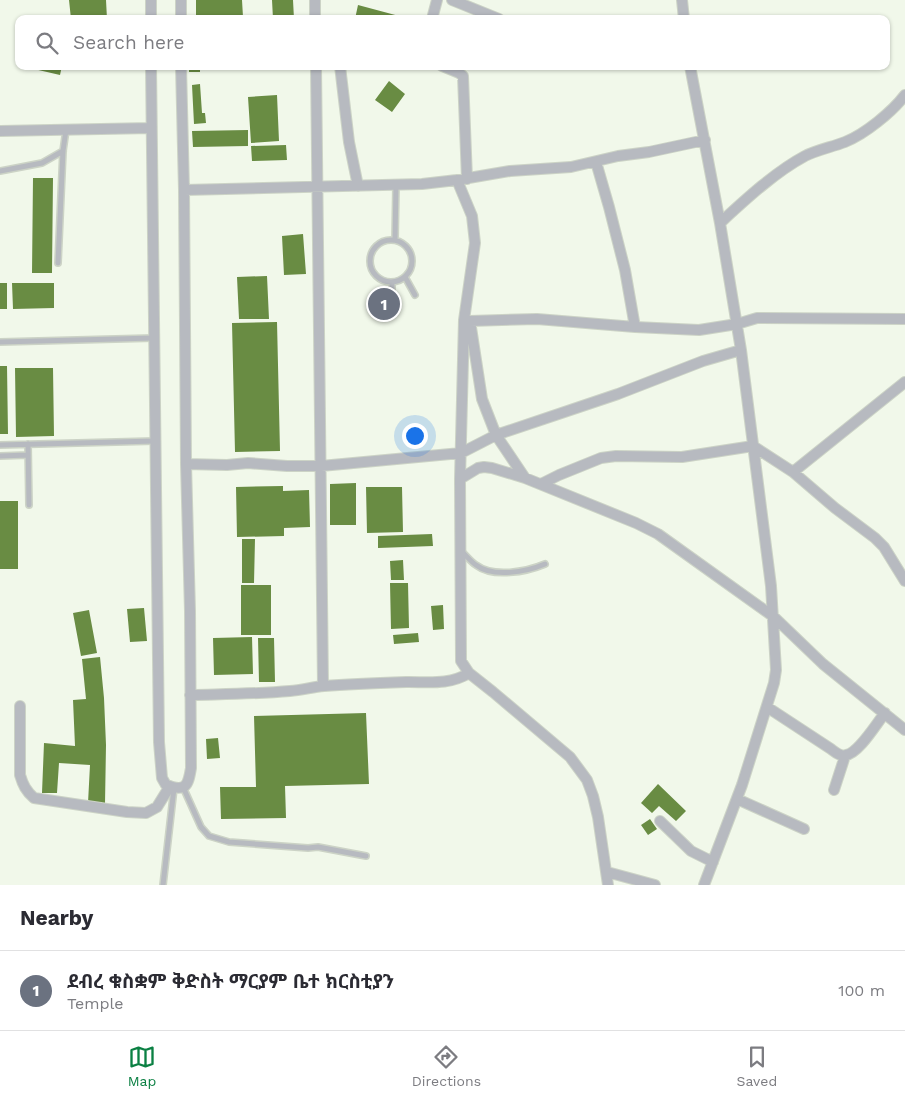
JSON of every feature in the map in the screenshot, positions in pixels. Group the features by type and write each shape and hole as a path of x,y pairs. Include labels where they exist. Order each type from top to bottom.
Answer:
{"street":[{"path":"150,0 151,15"},
{"path":"180,0 181,15"},
{"path":"315,0 315,15"},
{"path":"433,15 437,0"},
{"path":"452,0 489,15"},
{"path":"682,0 684,15"},
{"path":"151,70 159,742 162,778 166,785 175,787 186,786 189,782 191,768 181,70"},
{"path":"316,70 323,686"},
{"path":"340,70 349,142 358,186"},
{"path":"452,70 463,76 462,179 472,216 475,243 467,320 460,478 461,661 469,674 570,757 587,780 598,817 608,885"},
{"path":"691,70 720,223 741,350 770,577 776,670 767,707 737,799 704,885"},
{"path":"720,223 785,168 806,155 853,138 882,119 905,95"},
{"path":"0,131 151,128"},
{"path":"184,190 422,184 510,172 570,167 705,140"},
{"path":"596,162 610,207 625,270 635,327"},
{"path":"467,320 537,319 699,330 737,324 757,318 905,320"},
{"path":"467,320 482,399 496,434 525,478"},
{"path":"186,464 227,465 248,463 321,466 461,453 496,434 618,394 703,361 741,350"},
{"path":"793,472 905,382"},
{"path":"541,484 559,474 601,458 616,456 682,456 753,446 793,472 835,508 875,538 884,547 905,581"},
{"path":"460,478 478,468 484,467 525,478 636,522 658,534 774,617 823,664 905,730"},
{"path":"190,695 256,694 323,686 439,682 469,674"},
{"path":"20,706 20,775 23,786 34,798 146,814 157,807 175,787"},
{"path":"767,707 831,749 845,756"},
{"path":"834,790 845,756 860,745 885,713"},
{"path":"737,799 804,829"},
{"path":"660,821 691,851 713,862"},
{"path":"606,872 655,885"}],"lane":[{"path":"58,263 63,151 66,130"},
{"path":"0,171 42,163 63,151"},
{"path":"394,240 396,185"},
{"path":"384,240 394,240 404,244 412,257 411,267 405,277 398,282 382,281 371,270 369,260 372,250 384,240"},
{"path":"405,277 415,295"},
{"path":"392,282 392,301"},
{"path":"0,342 154,338"},
{"path":"0,444 156,441"},
{"path":"28,444 29,505"},
{"path":"0,456 28,455"},
{"path":"459,549 476,566 494,572 505,573 536,568 544,564"},
{"path":"175,787 209,836 229,842 308,848 318,847 366,856"},
{"path":"164,885 175,787"}],"building":[{"path":"69,0 106,0 107,15 71,15"},
{"path":"196,0 242,0 243,15 196,15"},
{"path":"272,0 293,0 294,15 273,15"},
{"path":"358,5 395,15 356,15"},
{"path":"38,70 61,70 60,75"},
{"path":"189,70 200,70 200,72 189,72"},
{"path":"389,81 405,94 392,112 375,100"},
{"path":"200,84 202,113 205,113 206,123 194,124 192,85"},
{"path":"277,95 279,141 251,143 248,97"},
{"path":"248,130 248,146 193,147 192,131"},
{"path":"286,145 287,160 252,161 251,146"},
{"path":"33,178 53,178 52,273 32,273"},
{"path":"303,234 306,274 284,275 282,236"},
{"path":"267,276 269,319 239,319 237,277"},
{"path":"0,283 7,283 7,309 0,309"},
{"path":"12,283 54,283 54,308 13,309"},
{"path":"277,322 280,451 235,452 232,323"},
{"path":"0,366 7,366 8,434 0,434"},
{"path":"15,368 53,368 54,436 16,437"},
{"path":"356,483 356,525 330,525 330,484"},
{"path":"283,486 283,491 309,490 310,527 284,528 284,536 237,537 236,487"},
{"path":"366,487 402,487 403,532 367,533"},
{"path":"0,501 18,501 18,569 0,569"},
{"path":"432,534 433,546 378,548 378,536"},
{"path":"242,539 255,539 254,583 242,583"},
{"path":"403,560 404,580 391,580 390,561"},
{"path":"390,583 408,583 409,628 391,629"},
{"path":"241,585 271,585 271,635 241,635"},
{"path":"443,605 444,629 433,630 431,606"},
{"path":"144,608 147,641 130,642 127,609"},
{"path":"89,610 97,653 81,656 73,613"},
{"path":"418,633 419,642 394,644 393,635"},
{"path":"252,637 253,674 214,675 213,638"},
{"path":"258,638 274,638 275,682 259,682"},
{"path":"100,657 106,745 105,804 88,803 90,765 59,763 57,793 42,793 44,743 75,746 73,700 86,699 82,659"},
{"path":"366,713 369,784 285,786 286,818 221,819 220,787 256,787 254,716"},
{"path":"218,738 220,758 207,759 206,739"},
{"path":"658,784 686,811 676,821 659,806 652,813 641,803"},
{"path":"650,819 657,829 648,835 641,825"}],"place":[{"name":"ደብረ ቁስቋም ቅድስት ማርያም ቤተ ክርስቲያን","path":"384,304"}]}
